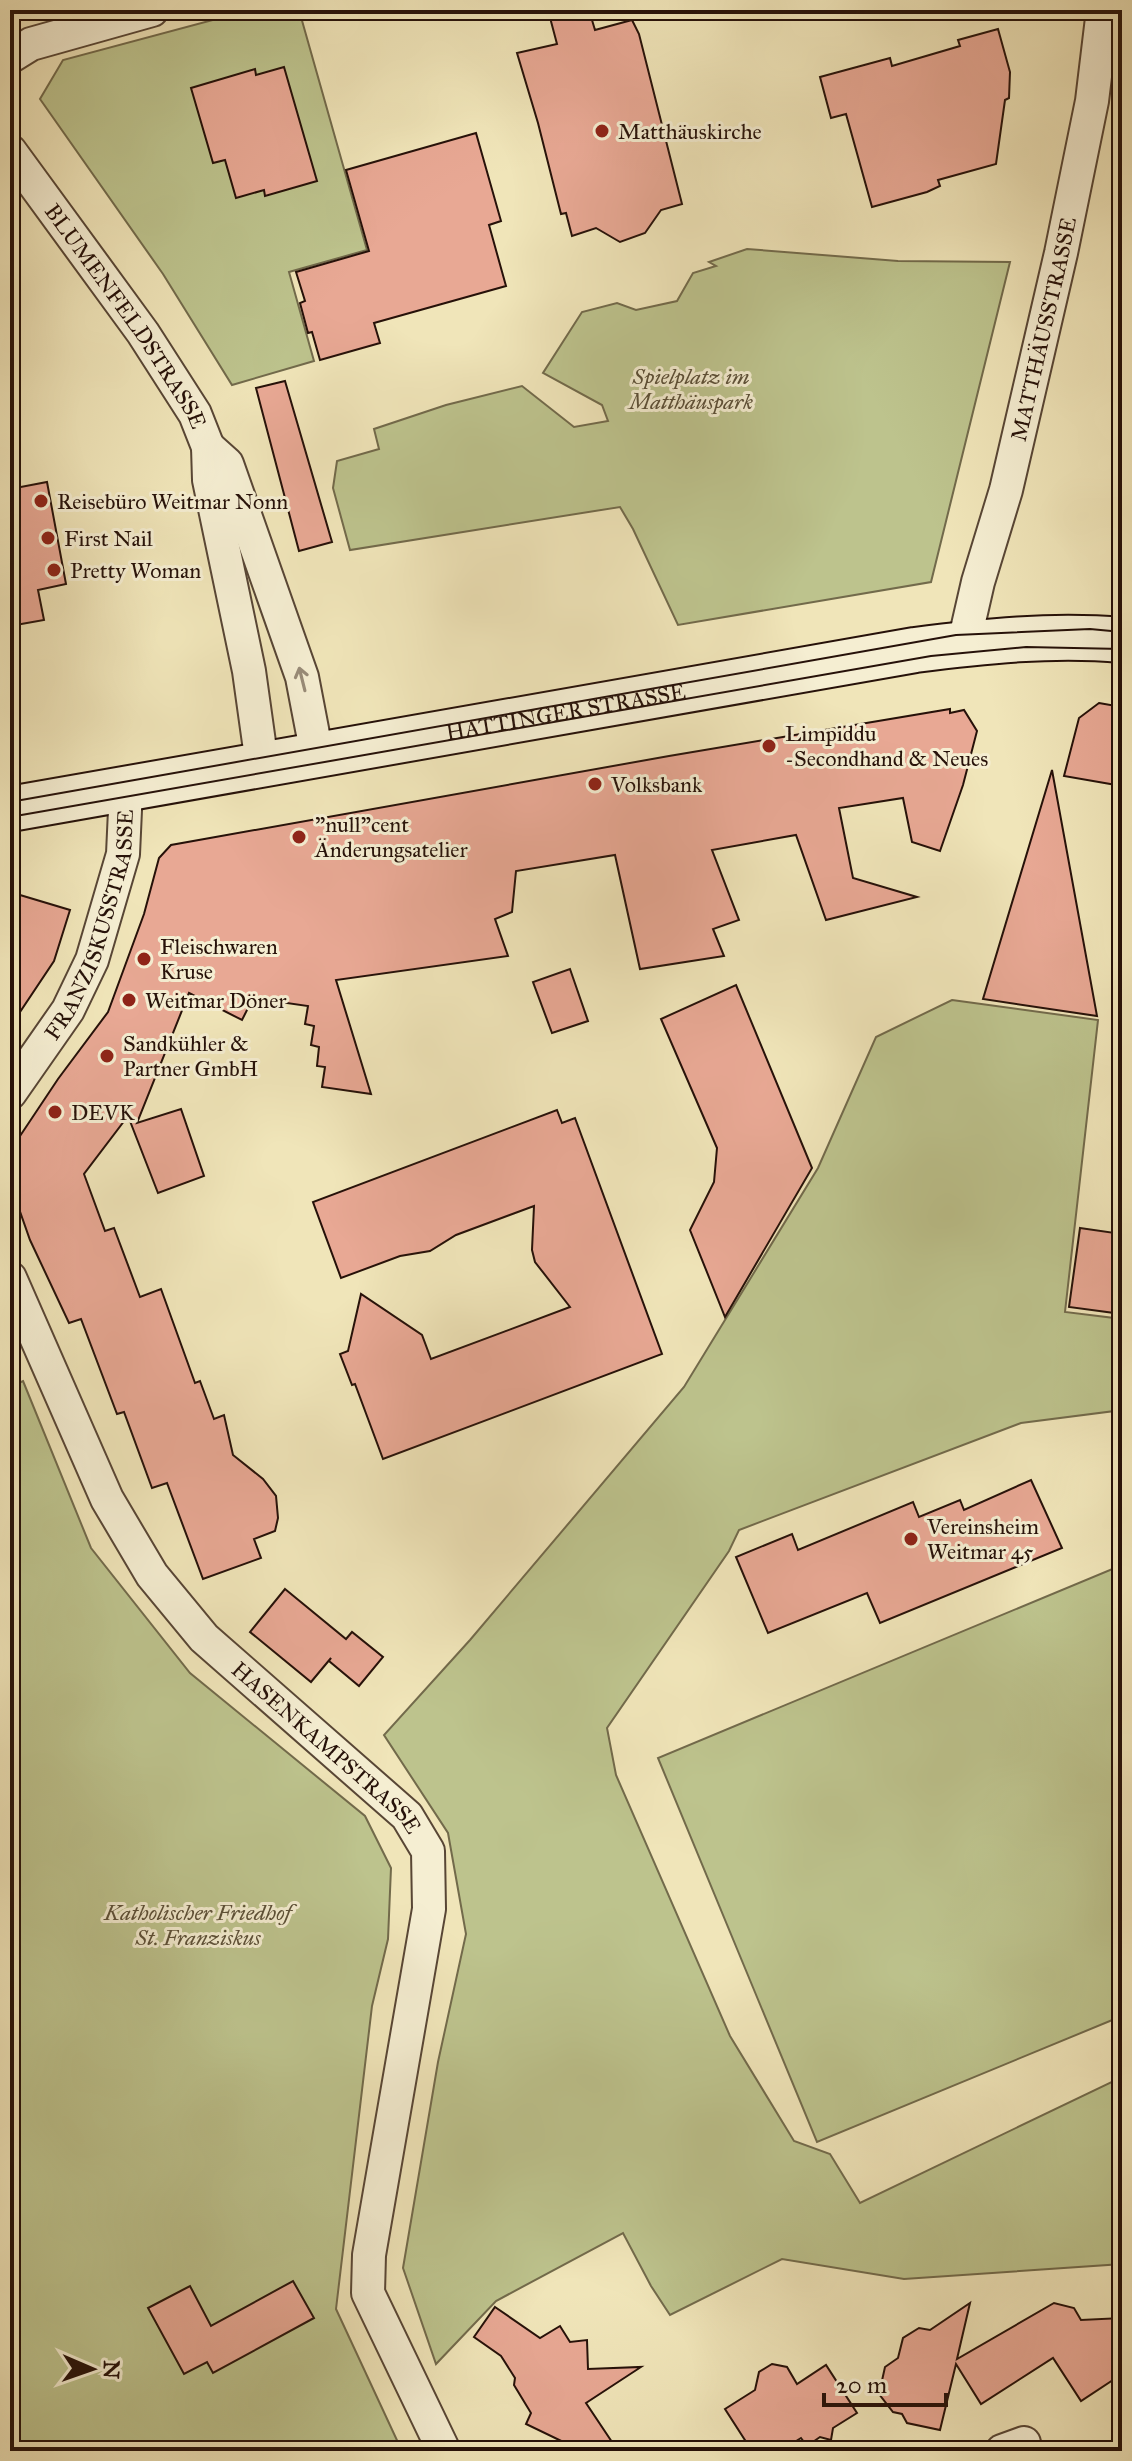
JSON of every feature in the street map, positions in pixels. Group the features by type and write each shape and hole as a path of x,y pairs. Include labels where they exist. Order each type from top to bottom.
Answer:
{"main road":[{"name":"HATTINGER STRASSE","path":"10,809 964,643 1045,638 1122,640"}],"street":[{"path":"10,57 31,44 152,10"},
{"name":"MATTHÄUSSTRASSE","path":"964,643 978,582 1006,490 1061,253 1092,101 1103,10"},
{"name":"BLUMENFELDSTRASSE","path":"10,151 143,333 195,414 208,447 209,480 249,671 262,764"},
{"name":"BLUMENFELDSTRASSE","path":"208,447 227,464 284,625 302,677 317,755"},
{"name":"FRANZISKUSSTRASSE","path":"10,1093 68,1010 92,960 123,854 126,788"},
{"name":"HASENKAMPSTRASSE","path":"10,1278 107,1499 152,1575 204,1638 407,1816 428,1851 429,1909 369,2255 368,2293 444,2451"}],"green space":[{"path":"250,10 299,10 367,250 289,272 314,361 232,385 163,274 40,99 63,60"},
{"name":"Spielplatz im Matthäuspark","path":"747,249 898,261 1010,262 931,582 678,625 620,507 350,550 333,488 337,461 379,449 374,429 446,405 522,386 574,427 608,421 602,405 543,373 582,312 617,303 636,310 677,301 693,273 716,266 709,262"},
{"path":"952,1000 1098,1020 1065,1312 1122,1319 1122,1410 1021,1423 739,1530 729,1551 607,1728 616,1775 730,2036 794,2141 830,2154 860,2203 1122,2077 1122,2264 904,2279 782,2259 670,2315 623,2233 496,2301 436,2364 403,2268 438,2062 466,1934 448,1833 384,1735 470,1640 684,1387 818,1168 876,1037"},
{"name":"Katholischer Friedhof St. Franziskus","path":"23,1381 91,1548 190,1673 365,1816 391,1868 388,1939 372,2006 336,2309 402,2451 10,2451 10,1387"},
{"path":"1122,1565 1122,2016 817,2142 658,1758"}],"building":[{"name":"Matthäuskirche","path":"548,10 589,10 595,30 632,20 639,34 682,204 661,210 645,233 620,242 596,228 572,236 566,213 561,214 517,53 557,44"},
{"path":"998,29 1010,72 1009,98 1005,100 996,164 938,180 940,186 927,192 872,207 846,114 831,118 820,77 890,58 892,66 960,46 958,40"},
{"path":"284,67 317,181 265,196 264,190 236,198 225,160 213,163 191,88 255,69 256,75"},
{"path":"476,133 501,221 489,225 506,286 374,323 380,343 320,360 312,332 308,333 300,303 305,301 296,272 369,251 346,170"},
{"path":"285,381 332,542 299,551 256,388"},
{"path":"47,482 66,584 38,590 44,620 10,626 10,489"},
{"path":"1099,703 1122,707 1122,786 1064,776 1079,718"},
{"path":"950,709 950,713 964,710 977,731 963,785 940,851 912,842 903,798 839,808 853,878 917,897 826,920 796,835 712,850 739,920 713,929 724,956 640,969 615,855 516,871 512,912 495,919 508,956 336,980 371,1094 322,1087 325,1067 317,1066 319,1047 311,1045 314,1026 305,1024 308,1006 253,998 242,1020 189,993 137,1123 181,1109 204,1176 158,1193 128,1116 84,1174 105,1231 114,1228 140,1297 161,1289 195,1383 200,1381 214,1419 224,1415 233,1455 263,1479 276,1496 278,1518 275,1531 254,1539 261,1558 203,1579 167,1483 152,1488 124,1412 117,1414 81,1319 69,1323 30,1240 10,1183 10,1151 108,1012 144,914 159,858 171,845"},
{"path":"1052,770 1097,1016 983,999"},
{"path":"10,892 70,910 54,961 10,1027"},
{"path":"570,969 588,1021 552,1033 533,982"},
{"path":"736,985 812,1168 725,1317 690,1230 714,1182 717,1148 661,1019"},
{"path":"557,1110 562,1123 575,1118 662,1354 383,1459 355,1384 352,1385 340,1354 348,1351 361,1294 422,1335 431,1359 570,1307 535,1262 532,1250 534,1206 456,1235 430,1251 400,1256 341,1278 313,1202"},
{"path":"1080,1228 1122,1234 1122,1314 1069,1307"},
{"path":"1031,1480 1062,1548 880,1623 867,1593 768,1633 736,1557 792,1534 798,1550 913,1502 919,1517 960,1500 964,1510"},
{"path":"285,1589 346,1639 352,1632 383,1657 359,1686 329,1661 331,1658 311,1682 250,1632"},
{"path":"293,2281 314,2318 213,2373 207,2362 184,2374 148,2308 190,2286 211,2326"},
{"path":"970,2303 957,2359 1054,2303 1074,2308 1081,2320 1122,2318 1122,2374 1081,2401 1053,2358 981,2404 956,2364 940,2430 907,2423 902,2414 893,2412 879,2394 885,2367 898,2358 903,2338 919,2328 930,2330"},
{"path":"495,2307 540,2338 560,2326 570,2342 587,2340 588,2369 641,2367 586,2403 618,2451 582,2451 526,2424 531,2413 514,2385 515,2378 501,2356 474,2337"},
{"path":"772,2364 787,2367 797,2384 826,2365 857,2413 833,2428 831,2440 820,2437 807,2446 801,2438 780,2451 752,2451 725,2409 755,2390 759,2372"}],"tram line":[{"path":"10,802 956,635 1090,629 1122,632"},
{"path":"10,817 931,656 1026,647 1122,649"}],"place":[{"name":"Matthäuskirche","path":"602,131"},
{"name":"Reisebüro Weitmar Nonn","path":"41,501"},
{"name":"First Nail","path":"48,538"},
{"name":"Pretty Woman","path":"54,570"},
{"name":"Limpiddu -Secondhand & Neues","path":"769,746"},
{"name":"Volksbank","path":"595,784"},
{"name":"\"null\"cent Änderungsatelier","path":"299,837"},
{"name":"Fleischwaren Kruse","path":"144,959"},
{"name":"Weitmar Döner","path":"129,1000"},
{"name":"Sandkühler & Partner GmbH","path":"107,1056"},
{"name":"DEVK","path":"55,1112"},
{"name":"Vereinsheim Weitmar 45","path":"911,1539"}]}
